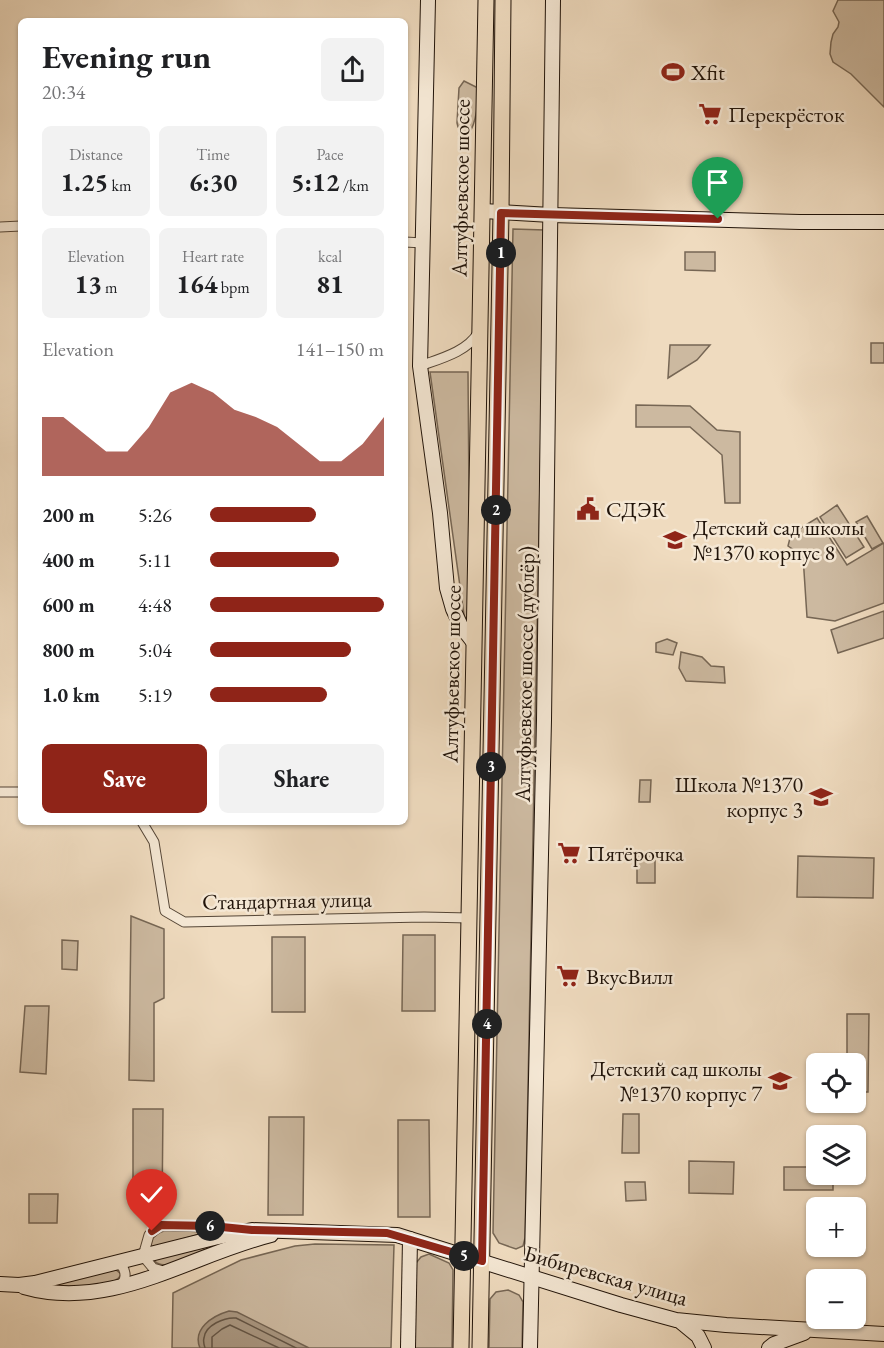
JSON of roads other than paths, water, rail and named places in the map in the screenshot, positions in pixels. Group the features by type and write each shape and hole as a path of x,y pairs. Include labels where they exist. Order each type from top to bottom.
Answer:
{"main road":[{"path":"428,0 420,366 440,513 447,588 461,626 474,643"},
{"name":"Алтуфьевское шоссе","path":"461,1348 486,0"},
{"name":"Алтуфьевское шоссе","path":"480,1348 503,0"},
{"name":"Алтуфьевское шоссе (дублёр)","path":"530,1348 540,954 552,215 552,0"},
{"path":"483,212 800,222 884,222"},
{"path":"0,1284 19,1285 53,1279 252,1230 306,1232"},
{"path":"19,1285 36,1290 66,1293 117,1288 246,1242 277,1234 306,1232"},
{"name":"Бибиревская улица","path":"306,1232 387,1233 676,1320 884,1334"},
{"path":"408,1348 410,1239"},
{"path":"676,1320 694,1331 704,1348"},
{"path":"769,1348 812,1330"}],"street":[{"path":"0,227 18,226"},
{"path":"408,242 423,243"},
{"path":"420,366 461,349 474,340 480,328"},
{"path":"0,792 18,792"},
{"name":"Стандартная улица","path":"144,825 154,842 165,911 184,922 469,918"},
{"path":"167,1272 153,1268 143,1256 149,1235 161,1225 252,1230"},
{"path":"114,1263 122,1266 126,1272 125,1280 117,1288"}],"water":[{"path":"229,1311 237,1312 309,1348 200,1348 198,1341 201,1329 216,1316"}],"place":[{"name":"Xfit","path":"673,72"},
{"name":"Перекрёсток","path":"710,114"},
{"name":"СДЭК","path":"588,509"},
{"name":"Детский сад школы №1370 корпус 8","path":"675,540"},
{"name":"Школа №1370 корпус 3","path":"821,797"},
{"name":"Пятёрочка","path":"569,853"},
{"name":"ВкусВилл","path":"568,976"},
{"name":"Детский сад школы №1370 корпус 7","path":"780,1081"}]}
